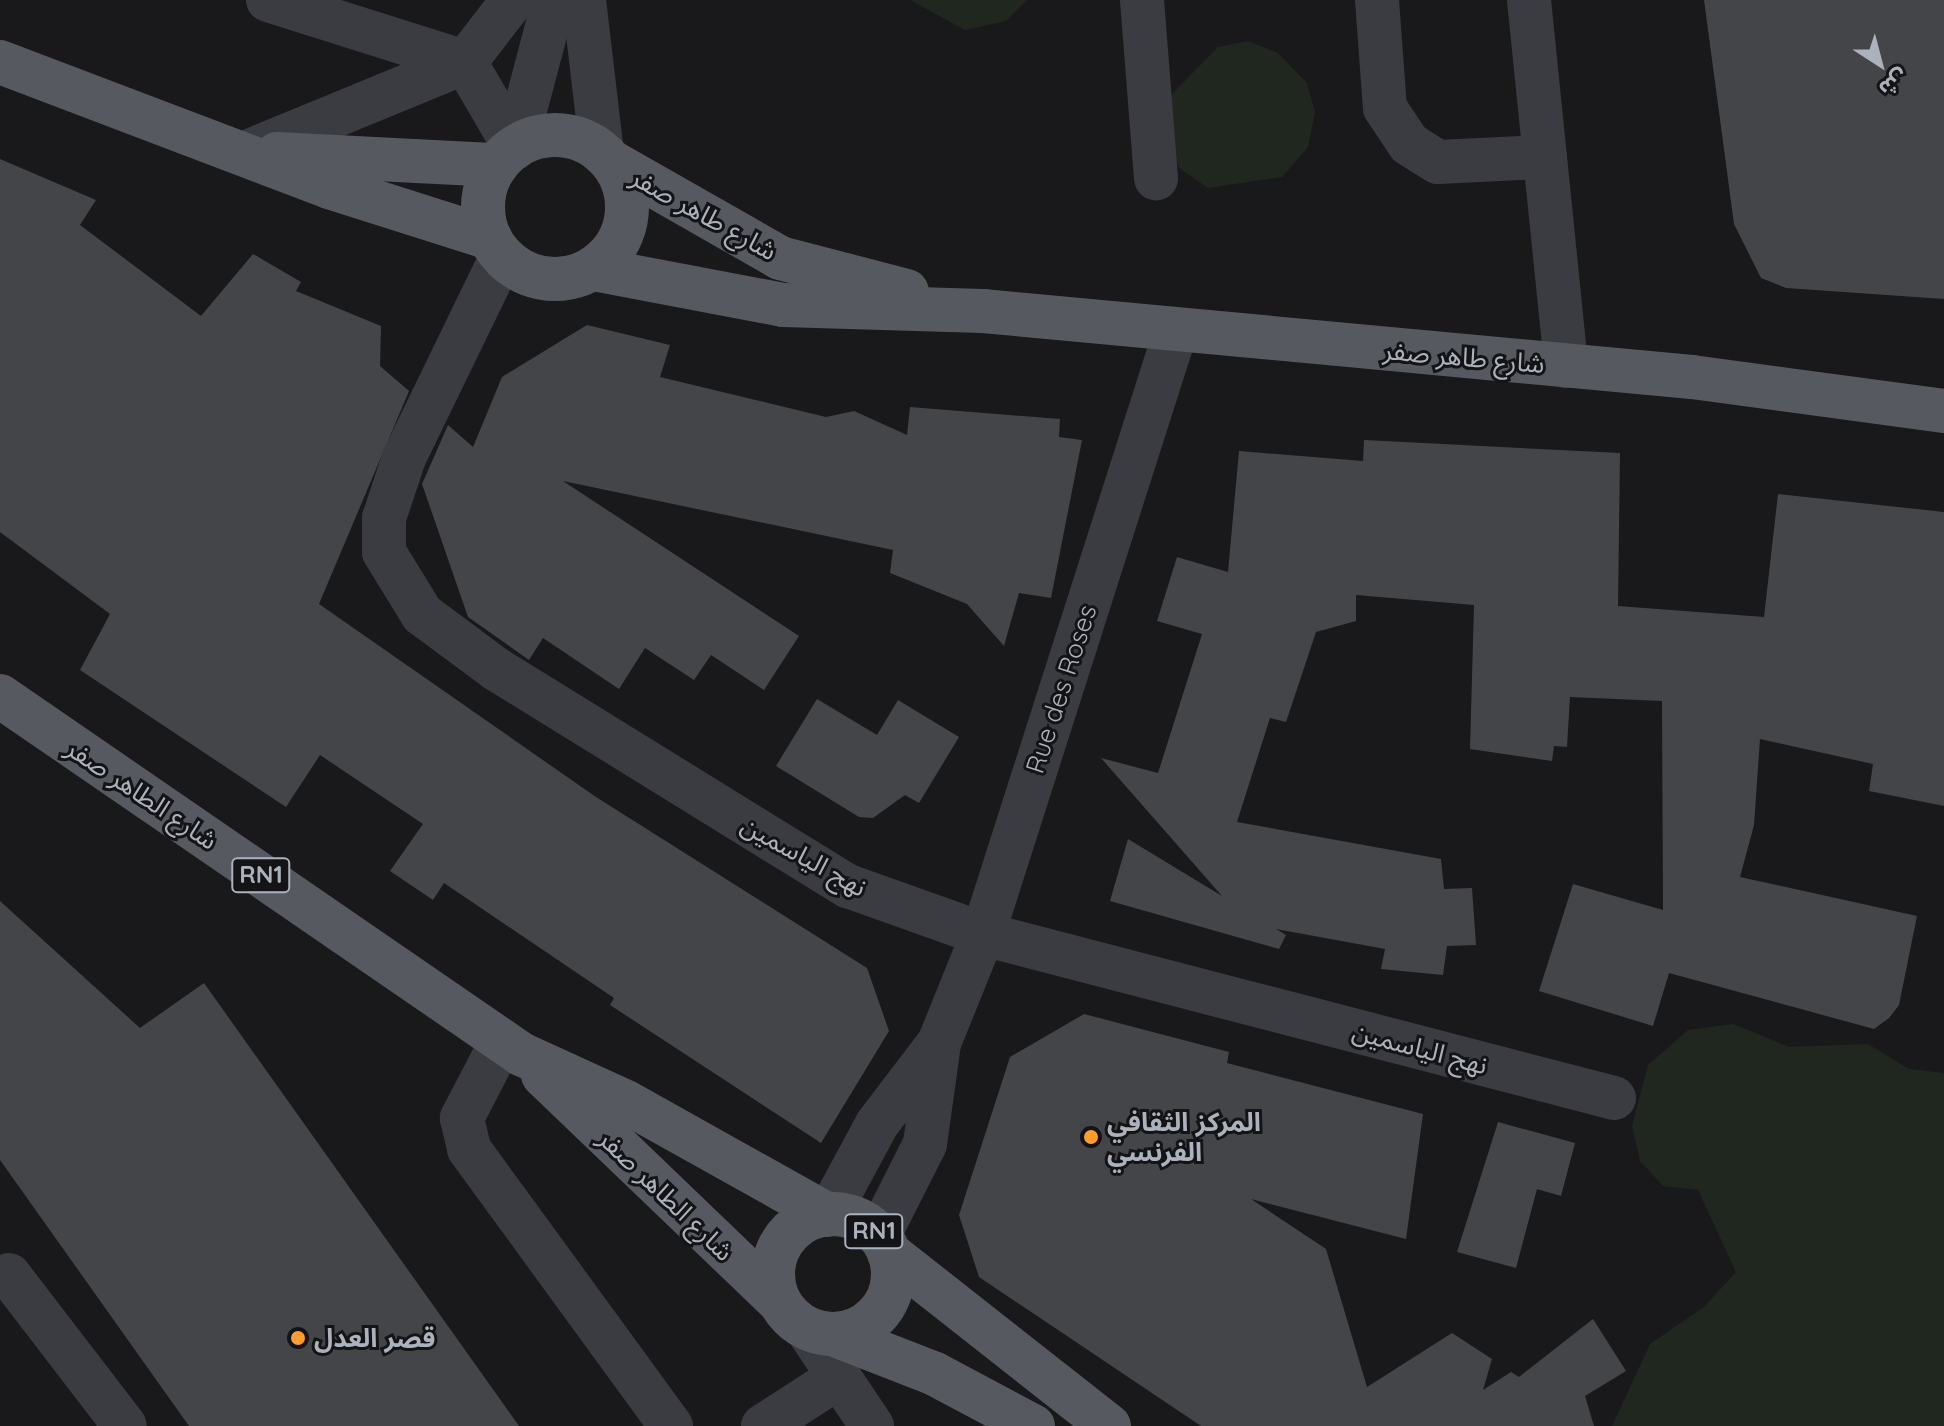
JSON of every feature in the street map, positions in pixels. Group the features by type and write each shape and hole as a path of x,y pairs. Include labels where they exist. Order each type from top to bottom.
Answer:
{"main road":[{"name":"شارع طاهر صفر","path":"0,62 496,247 544,279 593,269 783,305 983,311 1175,333 1566,366 1944,411"},
{"name":"شارع طاهر صفر","path":"247,152 506,156 560,135 607,157 780,258 983,311"},
{"path":"496,247 483,200 506,156"},
{"name":"شارع طاهر صفر","path":"593,269 624,232 626,196 607,157"},
{"name":"شارع الطاهر صفر","path":"0,696 512,1047 639,1109 828,1215"},
{"name":"شارع الطاهر صفر","path":"512,1047 815,1335 935,1374 1033,1426"},
{"name":"RN1","path":"884,1244 893,1275 876,1317 815,1335 773,1283 780,1245 809,1219 847,1215 884,1244 1109,1426"}],"street":[{"path":"268,0 465,62 506,156"},
{"path":"247,152 465,62 513,0"},
{"path":"506,156 554,0"},
{"path":"584,0 607,157"},
{"path":"1142,0 1156,178"},
{"path":"1377,0 1385,108 1409,144 1438,162 1545,157"},
{"path":"1529,0 1566,366"},
{"name":"نهج الياسمين","path":"496,247 404,458 384,518 384,552 422,614 496,669 848,886 983,934 1614,1098"},
{"name":"Rue des Roses","path":"939,1043 983,934 1175,333"},
{"path":"828,1215 877,1124 939,1043"},
{"path":"884,1244 925,1144 939,1043"},
{"path":"512,1047 462,1118 469,1149 671,1426"},
{"path":"9,1275 125,1426"},
{"path":"763,1426 815,1335 872,1426"}],"shaded area":[{"path":"910,0 1027,0 1006,21 965,30"},
{"path":"1248,41 1278,53 1307,83 1315,112 1308,147 1282,177 1208,188 1179,168 1164,126 1172,94 1218,47"},
{"path":"1733,1024 1789,1047 1868,1044 1909,1069 1944,1073 1944,1426 1612,1426 1650,1344 1704,1307 1736,1272 1698,1190 1663,1186 1640,1161 1632,1126 1648,1065 1688,1030"}],"building":[{"path":"1704,0 1944,0 1944,299 1786,288 1761,278 1734,224"},
{"path":"0,159 96,200 80,225 201,316 253,254 301,282 296,291 381,326 380,366 409,391 319,604 596,797 867,968 889,1031 821,1143 610,1005 614,998 444,883 433,900 390,871 423,824 320,755 286,807 80,670 110,614 0,532"},
{"path":"587,325 670,345 660,377 826,417 854,411 907,435 910,407 1060,419 1059,437 1082,440 1051,598 1019,593 1004,646 967,604 890,573 893,550 563,481 799,636 764,690 711,655 694,680 645,648 619,689 543,638 529,660 468,617 422,484 448,425 473,447 502,377"},
{"path":"1364,440 1620,453 1618,606 1764,617 1778,494 1944,512 1944,806 1869,791 1873,764 1760,739 1754,825 1740,877 1917,916 1899,1005 1889,1018 1874,1029 1669,973 1653,1026 1539,991 1573,884 1663,910 1662,701 1570,697 1567,747 1554,746 1552,761 1470,749 1474,605 1356,595 1356,621 1316,632 1286,722 1270,718 1237,822 1441,859 1444,889 1472,888 1476,945 1447,946 1443,975 1381,969 1385,949 1276,929 1286,935 1279,949 1110,901 1128,839 1222,896 1101,758 1158,773 1202,634 1157,621 1177,557 1228,572 1239,451 1363,461"},
{"path":"817,699 877,735 898,700 959,737 919,803 905,795 873,818 859,817 776,766"},
{"path":"0,901 140,1028 204,983 519,1426 189,1426 0,1160"},
{"path":"1084,1014 1229,1052 1227,1063 1423,1114 1406,1239 1251,1199 1326,1249 1367,1387 1452,1333 1492,1359 1483,1390 1511,1372 1519,1377 1593,1319 1626,1371 1585,1396 1594,1426 1201,1426 979,1277 959,1215 1010,1057"},
{"path":"1498,1122 1575,1143 1561,1196 1537,1189 1516,1268 1457,1252"}],"place":[{"name":"المركز الثقافي الفرنسي","path":"1091,1137"},
{"name":"قصر العدل","path":"298,1338"}]}
